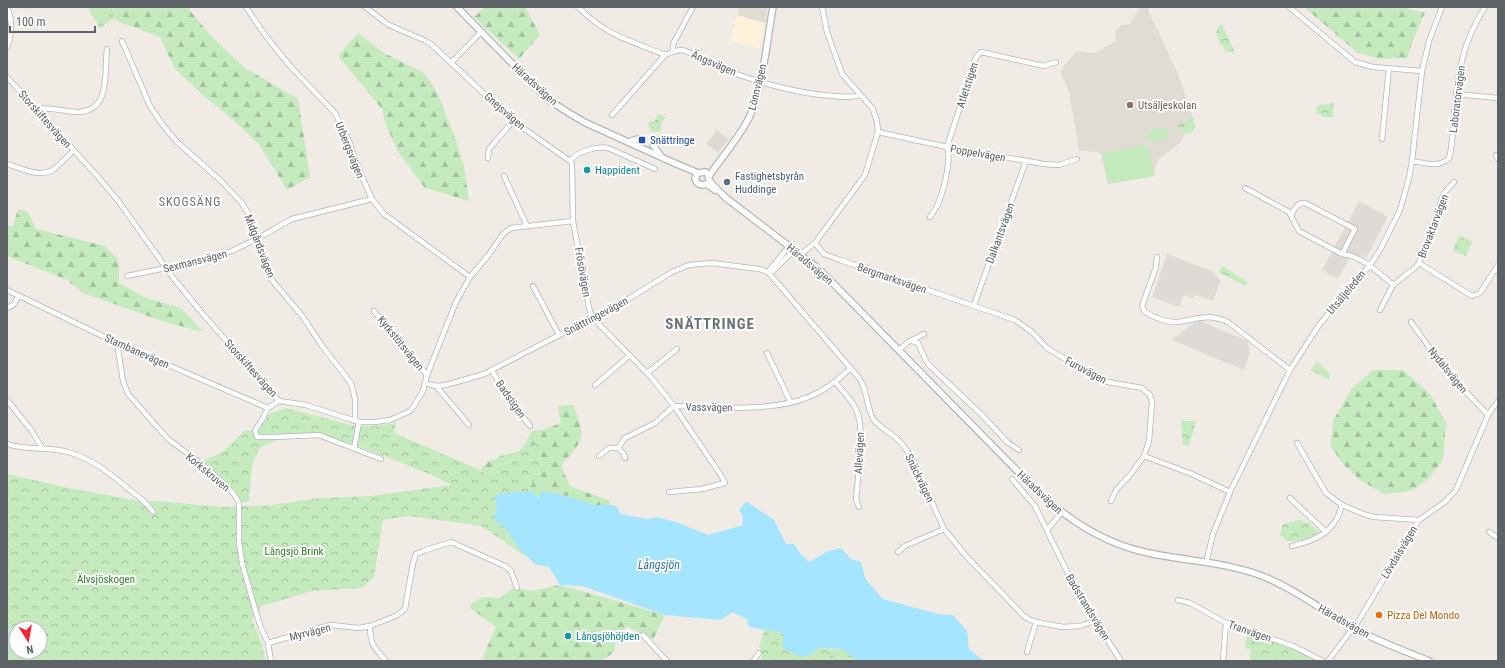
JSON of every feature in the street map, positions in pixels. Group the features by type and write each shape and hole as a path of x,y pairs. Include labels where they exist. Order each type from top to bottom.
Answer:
{"street":[{"path":"7,7 12,24 7,48"},
{"name":"Urbergsvägen","path":"246,7 290,66 334,113 349,141 359,170 372,199 384,214 470,277"},
{"name":"Gnejsvägen","path":"365,7 388,25 426,41 513,121 570,161"},
{"name":"Häradsvägen","path":"457,7 550,101 584,122 697,174 697,183 702,185 707,178 726,198 819,269 1036,490 1061,513 1105,539 1136,550 1246,571 1267,578 1353,628 1429,661"},
{"path":"578,7 590,19 613,34 664,55 612,115"},
{"path":"673,52 673,44 694,7"},
{"name":"Lönnvägen","path":"707,178 748,119 755,101 760,82 772,7"},
{"path":"801,254 815,243 865,175 878,132 873,109 842,74 827,32 822,7"},
{"path":"1289,7 1355,62 1373,66 1422,71"},
{"name":"Utsäljeleden","path":"1206,563 1213,534 1230,492 1290,370 1319,326 1370,265 1386,240 1400,210 1412,161 1422,71 1429,41 1442,7"},
{"name":"Laboratorvägen","path":"1412,161 1441,164 1449,158 1462,55 1470,34 1485,7"},
{"path":"451,63 481,32"},
{"name":"Midgårdsvägen","path":"122,41 150,106 177,142 220,180 242,203 248,213 264,262 275,285 303,317 322,346 348,378 353,388 357,421 354,448"},
{"path":"36,109 56,108 77,112 85,110 101,100 104,90 107,49"},
{"name":"Ängsvägen","path":"664,55 680,50 693,54 701,60 760,82 813,94 842,97 860,95"},
{"name":"Atletstigen","path":"947,147 976,57 981,52 1044,66 1056,62"},
{"path":"1382,139 1389,68"},
{"name":"Storskiftesvägen","path":"7,77 119,202 174,279 280,401 306,405 357,421 382,422 408,412 418,401 448,320 470,277 487,257 503,234 512,228 527,226"},
{"path":"1456,94 1498,98"},
{"path":"488,158 489,149 513,121"},
{"name":"Poppelvägen","path":"878,132 947,147 1059,166 1077,159"},
{"path":"628,142 638,139"},
{"path":"653,145 662,157"},
{"path":"570,161 578,155 596,147 601,147 608,148 655,169"},
{"path":"930,217 937,206 945,179 949,152 947,147"},
{"path":"7,164 38,173 46,172 52,170 74,150"},
{"name":"Frösövägen","path":"570,161 573,167 573,221 592,317 647,374 674,406 725,483 702,489 669,492"},
{"name":"Dalkantsvägen","path":"974,305 1026,161"},
{"path":"697,174 707,178"},
{"path":"504,176 527,226 573,221"},
{"name":"Brovaktarvägen","path":"1380,310 1394,285 1419,263 1444,193 1454,182"},
{"path":"1245,188 1289,212 1299,231 1342,254 1350,255 1370,265 1394,285"},
{"name":"Sexmansvägen","path":"127,276 209,259 256,240 292,219 372,199"},
{"path":"1291,215 1297,205 1300,203 1305,203 1355,229 1342,254"},
{"name":"Bergmarksvägen","path":"815,243 824,254 974,305"},
{"path":"768,272 773,271 793,248"},
{"path":"1157,257 1156,267 1142,306 1145,312 1174,322 1205,316 1219,318 1228,322 1290,370"},
{"name":"Snättringevägen","path":"425,383 436,386 468,380 492,371 592,317 625,301 672,272 689,265 711,263 760,269 768,272"},
{"path":"1419,263 1472,296 1480,293 1498,265"},
{"name":"Snäckvägen","path":"768,272 862,382 871,413 875,421 901,443 912,458 944,529 966,556 1028,619 1064,627 1085,625 1094,621"},
{"path":"533,286 559,335"},
{"name":"Stambanevägen","path":"7,290 117,343 268,408"},
{"path":"7,308 13,305 19,296"},
{"name":"Furuvägen","path":"974,305 1020,323 1047,348 1102,381 1142,388 1150,396 1152,402 1149,441 1144,456 1130,475 1116,490 1111,501"},
{"name":"Kyrkstötsvägen","path":"374,311 427,375"},
{"name":"Nydalsvägen","path":"1410,322 1447,372 1488,415"},
{"path":"899,350 924,334"},
{"path":"912,341 918,343 926,361 930,366 1008,442 1019,450"},
{"name":"Korkskruven","path":"117,343 123,381 128,394 168,439 199,462 223,483 234,494 239,503 239,542 242,563 259,622 268,643"},
{"path":"647,374 677,349"},
{"path":"767,353 791,403"},
{"path":"595,385 629,356"},
{"name":"Vassvägen","path":"599,456 609,448 618,448 625,438 655,423 674,406 758,407 791,403 819,392 835,382 851,368"},
{"name":"Badstigen","path":"492,371 511,401 530,426"},
{"name":"Allevägen","path":"835,382 853,404 860,420 861,435 856,499 859,507"},
{"path":"436,386 468,425"},
{"path":"7,400 32,430 42,448"},
{"path":"280,401 268,408 266,414 255,430 257,437 319,435 381,459"},
{"name":"Lövdalsvägen","path":"1353,628 1419,520 1445,502 1456,490 1488,415 1498,401"},
{"path":"1297,443 1326,493 1342,505 1375,517 1419,520"},
{"path":"7,444 23,448 42,448 68,452 93,462 148,504 153,512"},
{"path":"618,448 624,454 625,458"},
{"path":"1144,456 1192,474 1230,492"},
{"name":"Badstrandsvägen","path":"1012,480 1035,506 1075,590 1121,661"},
{"path":"1290,498 1326,532"},
{"path":"1292,546 1311,540 1326,532 1337,520 1342,505"},
{"path":"1047,530 1061,513"},
{"path":"898,552 905,546 944,529"},
{"path":"1489,532 1498,538"},
{"name":"Myrvägen","path":"268,643 331,625 359,628 370,626 396,616 405,609 416,554 452,542 505,566 512,571 517,588"},
{"name":"Tranvägen","path":"1178,600 1190,604 1226,623 1293,646 1323,661"},
{"path":"1027,652 1036,622"},
{"path":"1223,661 1226,623"},
{"path":"370,626 370,639 386,661"},
{"path":"1328,661 1353,628"},
{"path":"643,635 667,661"},
{"path":"268,643 271,661"},
{"path":"753,661 759,653"}],"shaded area":[{"path":"739,7 768,7 765,23 737,15"},
{"name":"Utsäljeskolan","path":"1140,7 1149,7 1148,10 1178,74 1193,118 1181,142 1157,161 1154,176 1108,184 1101,154 1079,150 1069,92 1060,71 1076,52 1095,53 1116,41 1115,31 1121,25 1130,24"},
{"path":"737,15 765,23 759,48 730,41"},
{"path":"717,130 729,140 718,153 706,144"},
{"path":"1359,201 1388,217 1366,258 1361,255 1357,260 1350,257 1338,279 1322,270"},
{"path":"1167,254 1212,271 1221,280 1213,301 1195,295 1193,298 1183,295 1179,307 1152,297"},
{"path":"1198,320 1248,341 1250,353 1244,370 1172,340"}],"green space":[{"path":"87,7 114,7 113,19 100,28"},
{"path":"114,7 187,7 212,37 245,68 298,99 310,177 287,190 259,144 175,69 160,37 113,19"},
{"path":"486,7 524,7 526,9 540,35 519,59 474,17"},
{"path":"1304,7 1405,7 1411,10 1425,12 1407,58 1378,59 1357,52"},
{"path":"1222,24 1235,53 1226,51 1223,45 1220,44 1216,34 1218,27"},
{"path":"358,33 384,53 424,73 437,92 457,143 464,166 469,201 425,188 399,153 385,123 382,109 338,56"},
{"path":"1334,103 1333,117 1322,117 1322,114 1316,113 1317,106"},
{"path":"658,114 666,117 660,126 662,129 659,132 651,131 648,124 649,121 654,122"},
{"path":"1194,118 1195,128 1188,134 1177,126 1181,123 1182,124"},
{"path":"1167,127 1169,137 1148,142 1147,131"},
{"path":"1148,145 1154,176 1108,184 1102,153"},
{"path":"18,209 28,212 36,229 105,246 119,261 119,283 146,298 181,308 203,332 165,322 83,293 67,280 7,256 7,225 13,227"},
{"path":"1459,235 1472,242 1466,256 1453,251"},
{"path":"1223,266 1247,282 1246,286 1218,272"},
{"path":"1317,361 1329,373 1330,379 1310,371"},
{"path":"1373,370 1403,370 1430,394 1446,423 1443,460 1428,479 1411,491 1384,494 1360,480 1344,465 1331,447 1333,421 1352,388"},
{"path":"573,405 580,425 580,438 574,450 561,466 570,486 610,501 610,505 595,505 567,496 542,491 540,498 535,495 505,493 528,490 542,468 538,442 509,462 493,468 486,475 480,470 488,462 503,455 518,452 525,444 532,431 542,430 561,423 558,406"},
{"name":"Älvsjöskogen","path":"286,408 355,426 375,426 396,423 394,433 480,470 486,475 493,468 509,462 538,441 542,468 528,490 525,517 524,555 481,526 409,516 383,520 374,577 362,588 312,591 262,606 252,620 262,644 265,661 7,661 7,474 73,489 139,501 224,507 271,505 320,498 371,496 452,485 425,472 350,443 318,434 283,437 260,448 252,464 249,501 239,503 237,494 233,489 202,461 223,452 244,431 252,430 269,414"},
{"path":"1181,421 1196,421 1189,446 1183,445"},
{"path":"1299,520 1309,523 1319,532 1302,541 1287,541 1280,534 1283,524"},
{"path":"560,585 665,615 653,640 627,626 616,640 614,652 601,661 483,661 484,654 496,627 470,608 472,603 483,597 500,598 514,587 531,591"},
{"path":"765,630 783,633 806,657 820,648 843,649 822,661 760,661 762,654 759,646"},
{"path":"1247,631 1293,646 1323,661 1250,661 1251,649 1245,648"},
{"path":"843,649 857,661 822,661"}],"water":[{"name":"Långsjön","path":"533,491 539,498 542,491 567,496 595,505 616,506 621,514 647,519 657,517 676,522 708,535 743,525 742,514 739,511 746,501 774,520 786,544 794,544 809,562 826,552 841,548 851,559 861,562 866,580 883,599 938,614 953,615 967,631 969,649 984,661 857,661 843,649 820,648 806,657 800,657 783,648 783,633 749,627 747,619 732,612 721,620 665,615 582,586 560,585 549,567 535,564 520,550 505,528 495,520 494,515 497,505 494,496 505,493"}],"place":[{"name":"Utsäljeskolan","path":"1130,105"},
{"name":"Snättringe","path":"642,140"},
{"name":"Happident","path":"587,170"},
{"name":"Fastighetsbyrån Huddinge","path":"727,182"},
{"name":"Pizza Del Mondo","path":"1379,615"},
{"name":"Långsjöhöjden","path":"568,636"}],"district":[{"name":"SKOGSÄNG","path":"190,202"},
{"name":"SNÄTTRINGE","path":"710,324"}],"park label":[{"name":"Långsjö Brink","path":"294,551"}]}
